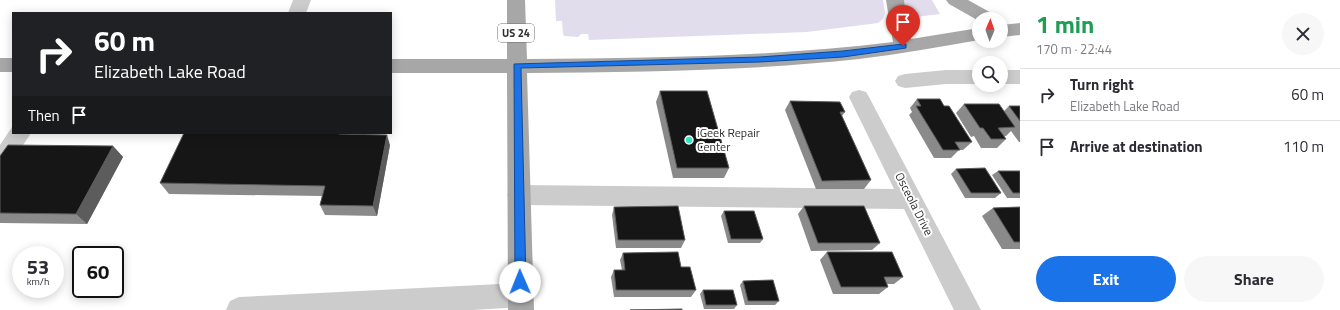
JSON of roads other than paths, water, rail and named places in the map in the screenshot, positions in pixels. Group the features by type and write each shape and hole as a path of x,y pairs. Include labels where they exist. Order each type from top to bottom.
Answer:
{"main road":[{"name":"US 24","path":"516,0 520,302"},
{"path":"895,0 903,46"},
{"path":"956,0 977,12"},
{"path":"392,66 517,66 760,60 843,54 972,35"},
{"path":"0,65 12,65"}],"street":[{"path":"297,12 302,0"},
{"path":"905,81 946,77 972,77"},
{"path":"1008,77 1020,77"},
{"name":"Osceola Drive","path":"860,97 968,310"},
{"path":"0,162 19,134"},
{"path":"519,195 912,199"},
{"path":"239,310 520,302"}],"place":[{"name":"iGeek Repair Center","path":"689,140"}]}
